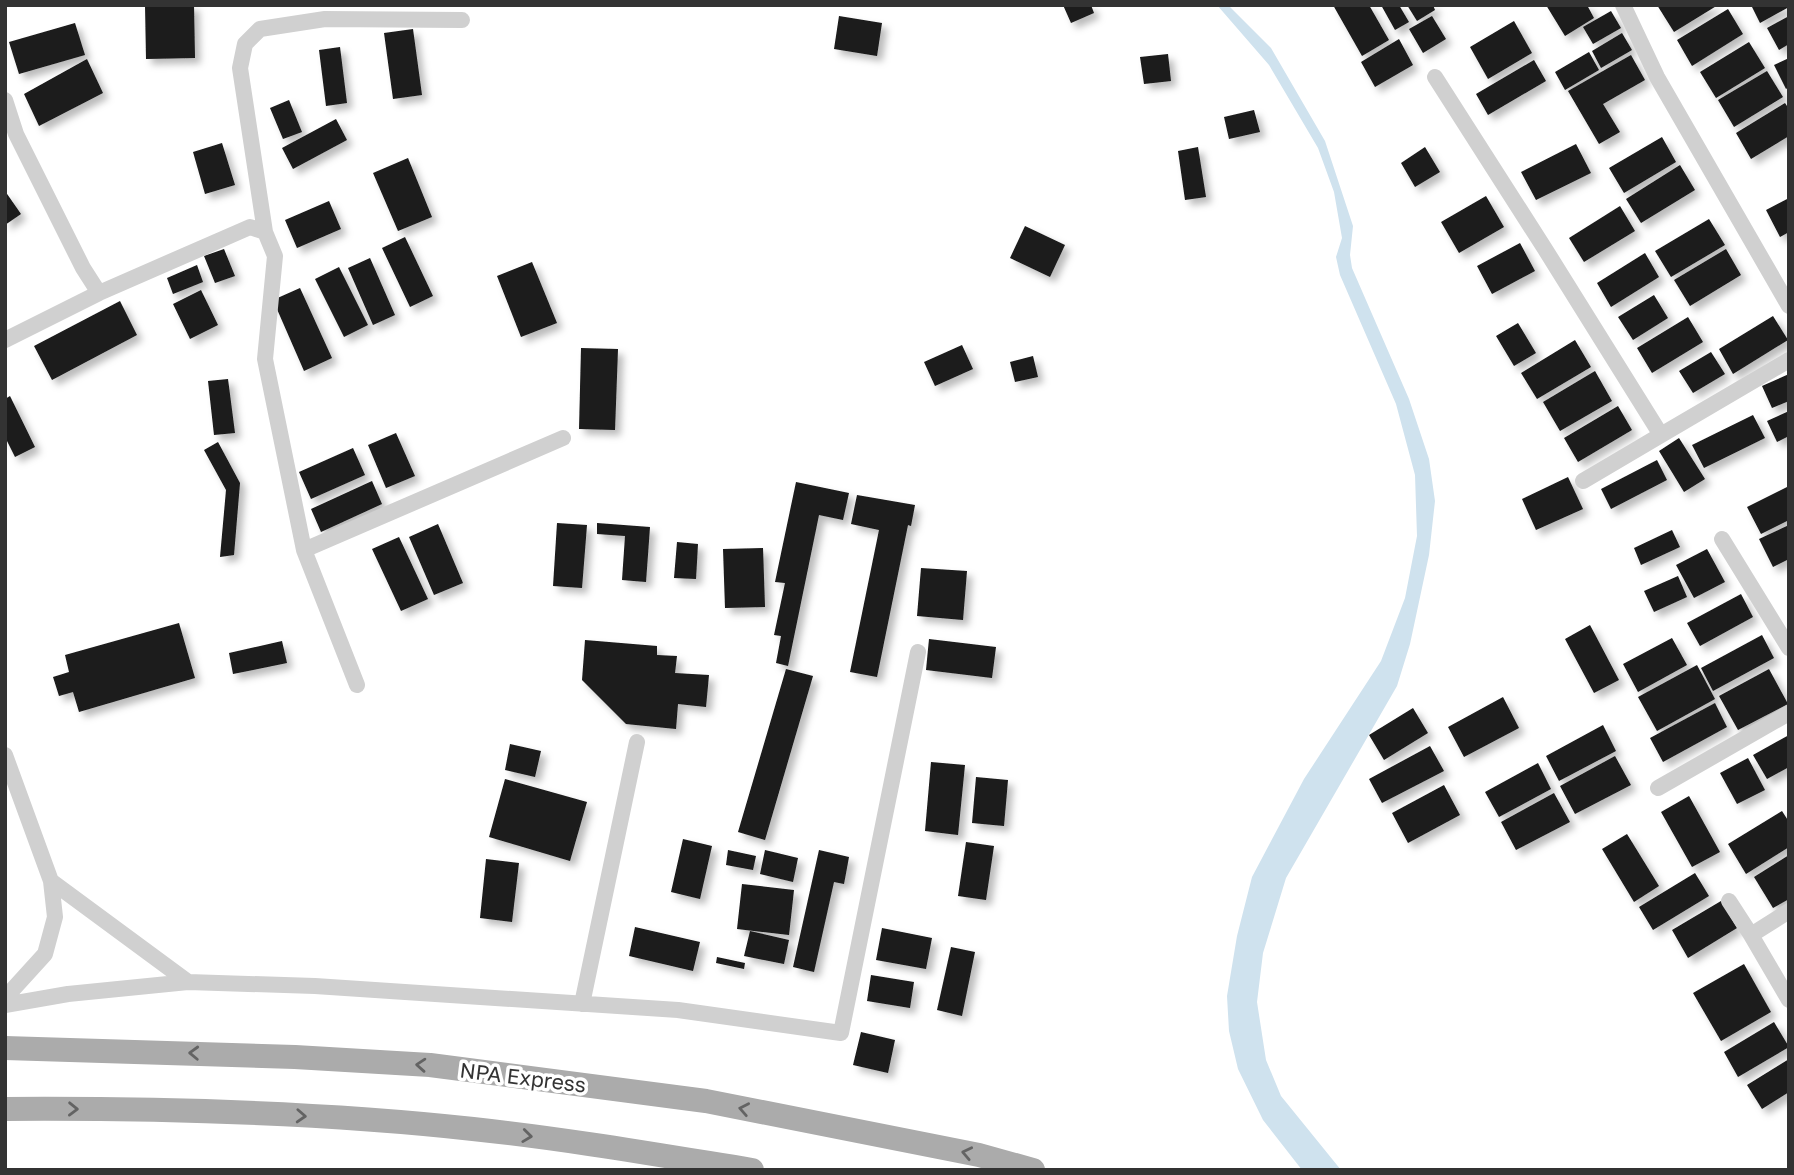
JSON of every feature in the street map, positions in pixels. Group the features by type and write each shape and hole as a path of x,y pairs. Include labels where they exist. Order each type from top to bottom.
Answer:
{"main road":[{"name":"NPA Express","path":"5,1048 295,1057 458,1069 706,1101 979,1155 1033,1170"},
{"path":"5,1109 191,1111 331,1117 472,1129 752,1170"}],"street":[{"path":"1623,5 1657,77 1789,306"},
{"path":"357,685 304,550 265,359 275,256 265,232 240,68 245,44 260,29 324,19 462,20"},
{"path":"1435,77 1661,435"},
{"path":"5,100 16,134 83,268 99,293"},
{"path":"5,340 99,293 250,227 265,232"},
{"path":"1584,481 1789,360"},
{"path":"304,550 563,438"},
{"path":"1722,539 1789,649"},
{"path":"5,1005 68,994 188,982 316,986 678,1010 841,1033 918,652"},
{"path":"1658,788 1789,713"},
{"path":"582,1004 637,742"},
{"path":"5,755 51,881 55,917 45,954 5,998"},
{"path":"51,881 188,982"},
{"path":"1729,901 1789,1000"},
{"path":"1751,935 1789,911"}],"water":[{"path":"1217,5 1228,5 1271,48 1325,141 1353,226 1350,255 1352,268 1409,399 1429,459 1435,501 1429,555 1410,644 1397,686 1286,878 1263,953 1257,1002 1266,1060 1281,1096 1341,1170 1302,1170 1263,1120 1238,1069 1229,1031 1227,996 1237,936 1252,877 1304,779 1381,661 1405,598 1417,536 1415,475 1396,404 1340,275 1336,257 1342,238 1334,192 1318,148 1269,65"}],"building":[{"path":"145,5 194,5 195,58 146,59"},
{"path":"1063,5 1091,5 1094,13 1071,23"},
{"path":"1333,5 1369,5 1389,40 1362,56"},
{"path":"1381,5 1399,5 1409,22 1395,30"},
{"path":"1407,5 1433,5 1435,10 1417,21"},
{"path":"1546,5 1587,5 1594,18 1565,36"},
{"path":"1657,5 1718,5 1674,32"},
{"path":"1751,5 1789,5 1789,7 1760,23"},
{"path":"1728,9 1743,34 1692,66 1677,40"},
{"path":"1611,11 1621,28 1593,44 1583,27"},
{"path":"839,16 882,23 877,56 834,49"},
{"path":"1432,16 1446,39 1423,53 1409,29"},
{"path":"1789,16 1789,44 1779,50 1767,28"},
{"path":"1514,21 1532,53 1488,79 1470,47"},
{"path":"75,23 85,55 19,74 9,42"},
{"path":"413,29 422,95 393,99 384,33"},
{"path":"1622,33 1632,50 1601,68 1592,51"},
{"path":"1399,39 1413,65 1375,87 1361,62"},
{"path":"1749,42 1765,68 1716,98 1700,72"},
{"path":"340,47 347,103 326,106 319,50"},
{"path":"1589,52 1599,70 1565,90 1555,72"},
{"path":"1168,54 1171,81 1144,84 1140,57"},
{"path":"1631,55 1645,80 1603,104 1620,132 1599,144 1568,91"},
{"path":"1789,58 1789,87 1786,89 1774,65"},
{"path":"87,59 103,93 39,126 24,94"},
{"path":"1534,60 1546,81 1488,115 1476,94"},
{"path":"1767,71 1783,97 1734,127 1718,100"},
{"path":"289,100 302,132 283,139 270,108"},
{"path":"1785,103 1789,109 1789,136 1751,159 1736,133"},
{"path":"1254,110 1260,132 1229,139 1224,117"},
{"path":"336,119 347,140 293,169 282,148"},
{"path":"1662,137 1676,162 1624,193 1609,168"},
{"path":"222,143 235,185 205,194 193,152"},
{"path":"1576,144 1591,173 1536,200 1521,172"},
{"path":"1198,147 1206,197 1185,200 1178,151"},
{"path":"1425,147 1440,172 1415,187 1401,163"},
{"path":"408,158 432,217 398,231 373,173"},
{"path":"1680,165 1695,190 1641,223 1626,199"},
{"path":"5,191 21,214 5,225"},
{"path":"1486,196 1504,227 1459,253 1441,222"},
{"path":"1789,198 1789,232 1780,237 1766,210"},
{"path":"329,201 341,229 297,248 285,220"},
{"path":"1620,206 1635,231 1584,262 1569,238"},
{"path":"1709,219 1725,245 1671,277 1655,251"},
{"path":"1025,226 1065,245 1050,277 1010,258"},
{"path":"405,237 433,296 410,307 382,248"},
{"path":"1520,243 1535,271 1492,294 1477,266"},
{"path":"224,249 235,276 215,283 204,256"},
{"path":"1726,249 1741,275 1690,306 1674,280"},
{"path":"1645,253 1659,277 1611,307 1597,283"},
{"path":"370,258 395,315 373,325 348,268"},
{"path":"532,262 557,323 521,337 497,276"},
{"path":"197,265 203,282 173,294 167,278"},
{"path":"339,267 368,325 344,337 315,279"},
{"path":"300,288 332,358 304,371 273,300"},
{"path":"201,290 218,325 190,339 173,304"},
{"path":"1654,295 1668,318 1633,340 1618,317"},
{"path":"120,301 137,335 52,380 34,346"},
{"path":"1773,316 1788,340 1733,374 1719,349"},
{"path":"1688,317 1703,342 1652,373 1637,348"},
{"path":"1518,323 1536,353 1514,366 1496,336"},
{"path":"1575,340 1591,367 1537,399 1521,373"},
{"path":"962,345 973,369 935,386 924,362"},
{"path":"581,348 618,349 615,430 579,429"},
{"path":"1711,352 1725,374 1693,393 1679,371"},
{"path":"1033,356 1038,377 1015,382 1010,362"},
{"path":"1595,371 1612,401 1560,431 1543,402"},
{"path":"1789,374 1789,401 1772,408 1762,386"},
{"path":"228,379 235,433 214,435 208,381"},
{"path":"10,396 35,447 15,457 5,437 5,399"},
{"path":"1618,406 1632,430 1578,462 1564,438"},
{"path":"1789,411 1789,436 1777,442 1767,421"},
{"path":"1753,415 1765,438 1704,468 1692,445"},
{"path":"396,433 415,476 386,488 368,445"},
{"path":"1679,438 1705,479 1684,492 1659,451"},
{"path":"218,442 240,483 234,555 220,557 226,490 204,450"},
{"path":"353,448 365,475 311,499 299,472"},
{"path":"1657,460 1667,480 1611,509 1601,489"},
{"path":"1568,477 1583,509 1536,530 1522,499"},
{"path":"372,481 382,504 321,532 311,509"},
{"path":"796,482 849,493 843,520 819,515 788,666 776,663 781,636 774,635 785,583 775,582"},
{"path":"1789,486 1789,520 1761,534 1747,507"},
{"path":"857,495 915,505 911,526 908,525 877,677 850,672 879,530 851,524"},
{"path":"557,523 587,525 582,588 553,586"},
{"path":"597,523 650,527 646,582 622,580 625,536 597,534"},
{"path":"438,524 463,583 434,595 409,537"},
{"path":"1789,525 1789,559 1773,567 1759,539"},
{"path":"1672,530 1680,547 1641,565 1634,548"},
{"path":"399,537 428,599 401,611 372,549"},
{"path":"677,542 698,544 696,579 674,578"},
{"path":"763,548 765,607 725,608 723,549"},
{"path":"1707,549 1725,582 1694,598 1676,565"},
{"path":"921,568 967,571 963,620 917,616"},
{"path":"1678,576 1687,597 1654,612 1644,591"},
{"path":"1741,594 1753,617 1700,646 1687,623"},
{"path":"179,623 195,678 79,712 73,692 59,696 53,677 69,672 65,655"},
{"path":"1590,625 1619,680 1594,693 1565,639"},
{"path":"1762,635 1774,658 1713,691 1701,668"},
{"path":"1672,638 1687,665 1638,692 1623,664"},
{"path":"929,639 996,647 992,678 926,670"},
{"path":"585,640 657,646 657,655 677,656 675,673 709,675 706,707 678,704 676,729 626,724 582,680"},
{"path":"282,641 287,663 233,674 229,653"},
{"path":"1697,665 1715,699 1657,731 1638,697"},
{"path":"786,669 813,676 765,840 738,832"},
{"path":"1769,669 1788,704 1738,730 1719,696"},
{"path":"1503,697 1519,728 1464,757 1448,727"},
{"path":"1715,703 1727,727 1663,762 1650,738"},
{"path":"1413,708 1428,733 1384,760 1369,735"},
{"path":"1603,725 1616,751 1559,781 1546,756"},
{"path":"1789,735 1789,767 1767,779 1753,755"},
{"path":"510,744 541,751 535,777 505,770"},
{"path":"1430,746 1444,771 1382,803 1369,779"},
{"path":"1615,756 1631,785 1575,814 1560,786"},
{"path":"1748,758 1765,790 1737,804 1720,773"},
{"path":"931,762 965,765 958,835 925,831"},
{"path":"1538,763 1551,789 1499,817 1485,792"},
{"path":"976,777 1008,780 1004,826 972,823"},
{"path":"505,779 587,802 570,861 489,837"},
{"path":"1444,785 1460,815 1408,843 1392,813"},
{"path":"1554,793 1570,822 1516,850 1501,822"},
{"path":"1689,796 1720,852 1692,867 1661,812"},
{"path":"1782,811 1789,822 1789,847 1746,874 1728,844"},
{"path":"1627,834 1659,886 1634,902 1602,849"},
{"path":"683,839 712,846 700,899 671,892"},
{"path":"966,842 994,846 986,900 958,896"},
{"path":"728,850 756,856 753,870 726,865"},
{"path":"765,850 798,858 793,882 760,874"},
{"path":"819,850 849,857 844,884 834,882 814,972 793,967"},
{"path":"1789,855 1789,899 1773,908 1754,877"},
{"path":"486,859 519,863 512,922 480,918"},
{"path":"1695,873 1709,896 1653,930 1639,907"},
{"path":"742,884 794,890 789,935 737,929"},
{"path":"1721,901 1737,928 1688,958 1672,930"},
{"path":"635,927 700,942 693,971 629,956"},
{"path":"882,928 932,938 926,969 876,960"},
{"path":"750,931 789,940 784,964 744,956"},
{"path":"951,947 975,952 962,1016 937,1010"},
{"path":"717,957 745,963 744,969 716,963"},
{"path":"1744,964 1771,1012 1721,1041 1693,993"},
{"path":"871,975 914,982 910,1008 867,1001"},
{"path":"1774,1022 1789,1047 1738,1077 1724,1052"},
{"path":"861,1032 895,1040 888,1073 853,1065"},
{"path":"1789,1059 1789,1092 1762,1109 1747,1085"}]}
